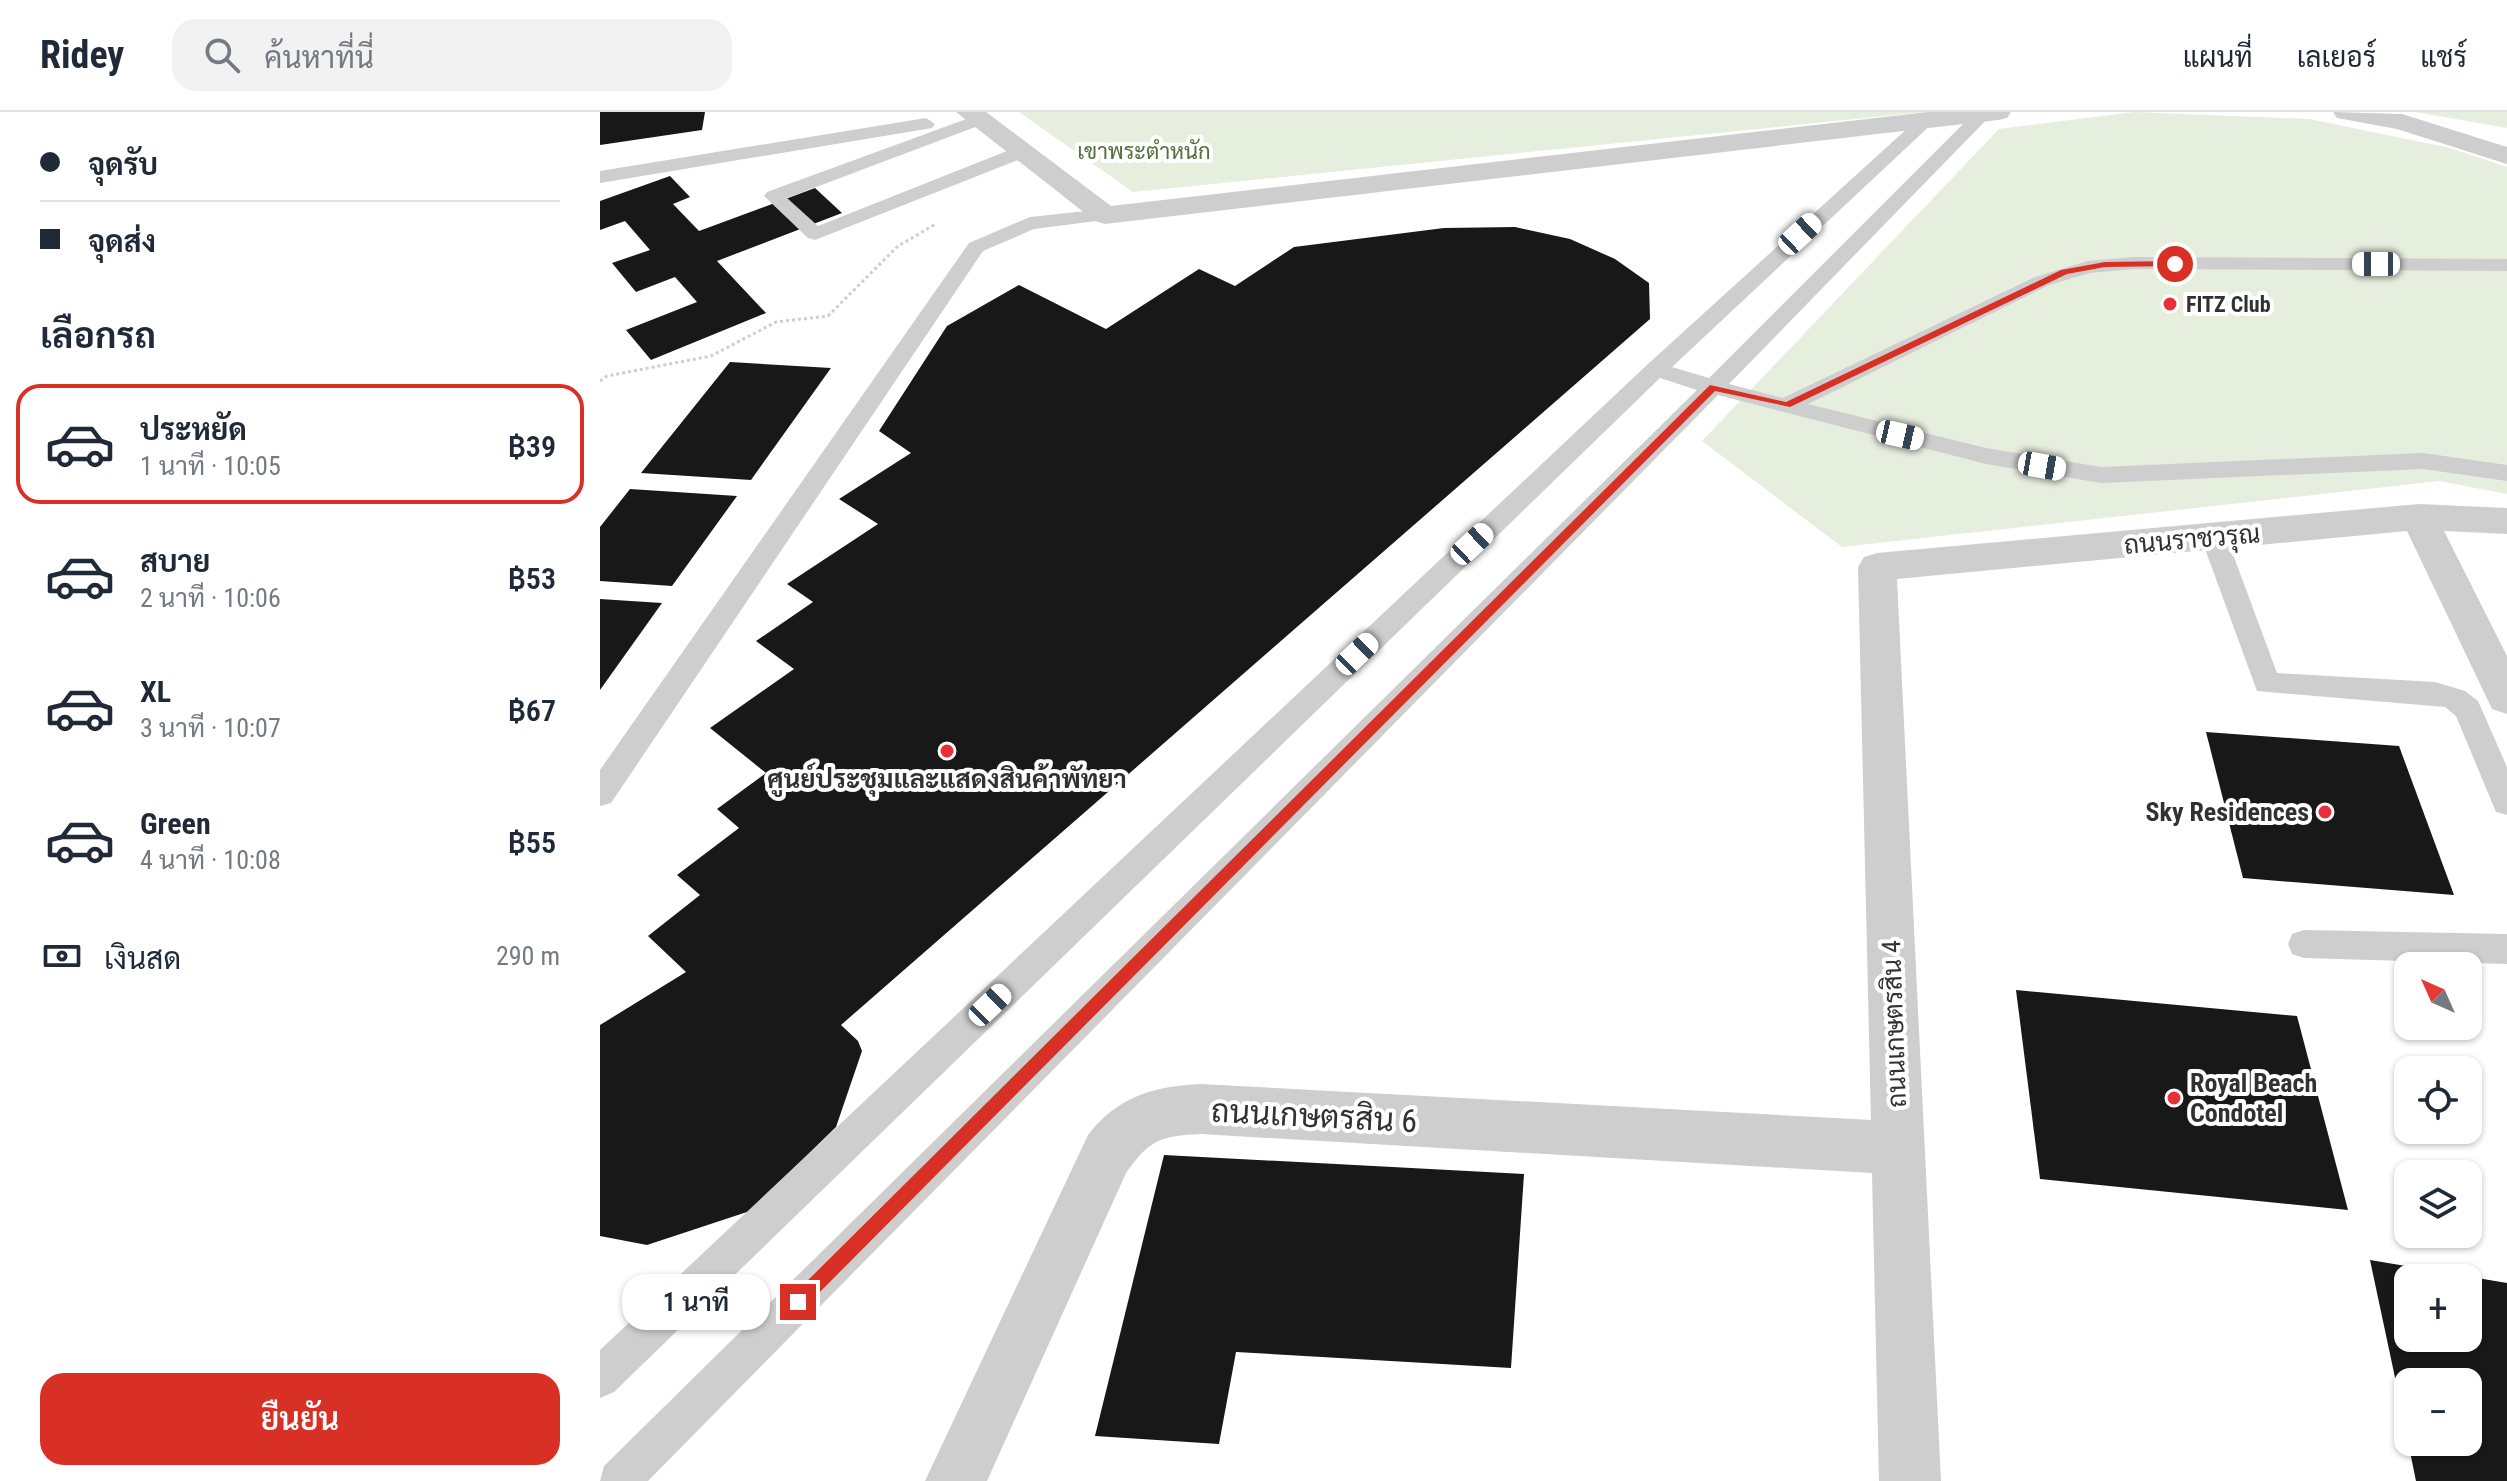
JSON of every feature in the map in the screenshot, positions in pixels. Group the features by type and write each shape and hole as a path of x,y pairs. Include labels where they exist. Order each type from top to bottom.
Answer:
{"street":[{"path":"2346,112 2397,117 2507,156"},
{"path":"974,115 1105,215 1990,113"},
{"path":"2419,517 2507,698"},
{"name":"ถนนราชวรุณ","path":"1877,567 2419,517 2507,521"},
{"name":"ถนนเกษตรสิน 4","path":"1877,567 1910,1481"},
{"name":"ถนนเกษตรสิน 6","path":"956,1481 1107,1154 1123,1129 1163,1111 1217,1110 1898,1148"}],"lane":[{"path":"619,1481 1990,113"},
{"path":"974,115 774,196 815,234 1024,151"},
{"path":"600,177 974,115"},
{"path":"600,1378 1656,369 1927,120"},
{"path":"880,155 925,191"},
{"path":"600,794 976,247 1030,223 1105,215"},
{"path":"1787,405 2042,281 2088,267 2133,263 2507,265"},
{"path":"1656,369 1713,387 1986,456 2101,475 2423,461 2507,473"},
{"path":"2214,538 2267,683 2435,693 2455,699 2468,709 2507,803"},
{"path":"2304,944 2507,949"}],"path":[{"path":"600,381 607,376 711,356 776,322 828,316 898,246 939,222"},
{"path":"600,370 607,376"}],"green space":[{"name":"เขาพระตำหนัก","path":"1019,112 1925,112 1133,192"},
{"name":"FITZ Club","path":"2134,112 2309,119 2450,148 2507,167 2507,494 2439,481 1842,547 1702,441 1999,129"},
{"path":"2415,112 2507,112 2507,128"}],"building":[{"path":"600,112 705,112 702,130 600,145"},
{"path":"670,176 690,197 673,204 699,231 815,188 842,213 717,261 766,313 651,360 626,330 697,302 675,277 636,292 612,263 650,250 625,221 600,230 600,201"},
{"name":"ศูนย์ประชุมและแสดงสินค้าพัทยา","path":"1515,227 1570,239 1615,259 1649,283 1650,319 841,1025 858,1041 862,1051 836,1127 750,1211 647,1245 600,1236 600,1025 686,972 648,936 700,895 677,875 739,828 717,809 766,773 710,728 794,669 756,641 813,602 787,584 878,524 839,499 911,453 879,431 947,326 1019,285 1106,329 1199,269 1235,286 1294,247 1444,228"},
{"path":"730,362 831,368 751,480 641,473"},
{"path":"630,489 737,496 672,586 600,581 600,527"},
{"path":"600,599 662,603 600,690"},
{"name":"Sky Residences","path":"2206,732 2399,746 2454,895 2243,878"},
{"name":"Royal Beach Condotel","path":"2016,990 2297,1016 2348,1210 2040,1179"},
{"path":"1164,1155 1524,1174 1511,1368 1236,1352 1219,1444 1095,1436"},
{"path":"2370,1260 2394,1264 2394,1352 2482,1352 2482,1279 2507,1283 2507,1481 2416,1481 2411,1456 2482,1456 2482,1368 2394,1368 2394,1373"}],"place":[{"name":"FITZ Club","path":"2170,304"},
{"name":"ศูนย์ประชุมและแสดงสินค้าพัทยา","path":"947,751"},
{"name":"Sky Residences","path":"2325,812"},
{"name":"Royal Beach Condotel","path":"2174,1098"}],"route":[{"path":"798,1302 1713,387 1787,405 2064,272 2105,264 2175,264"}]}
